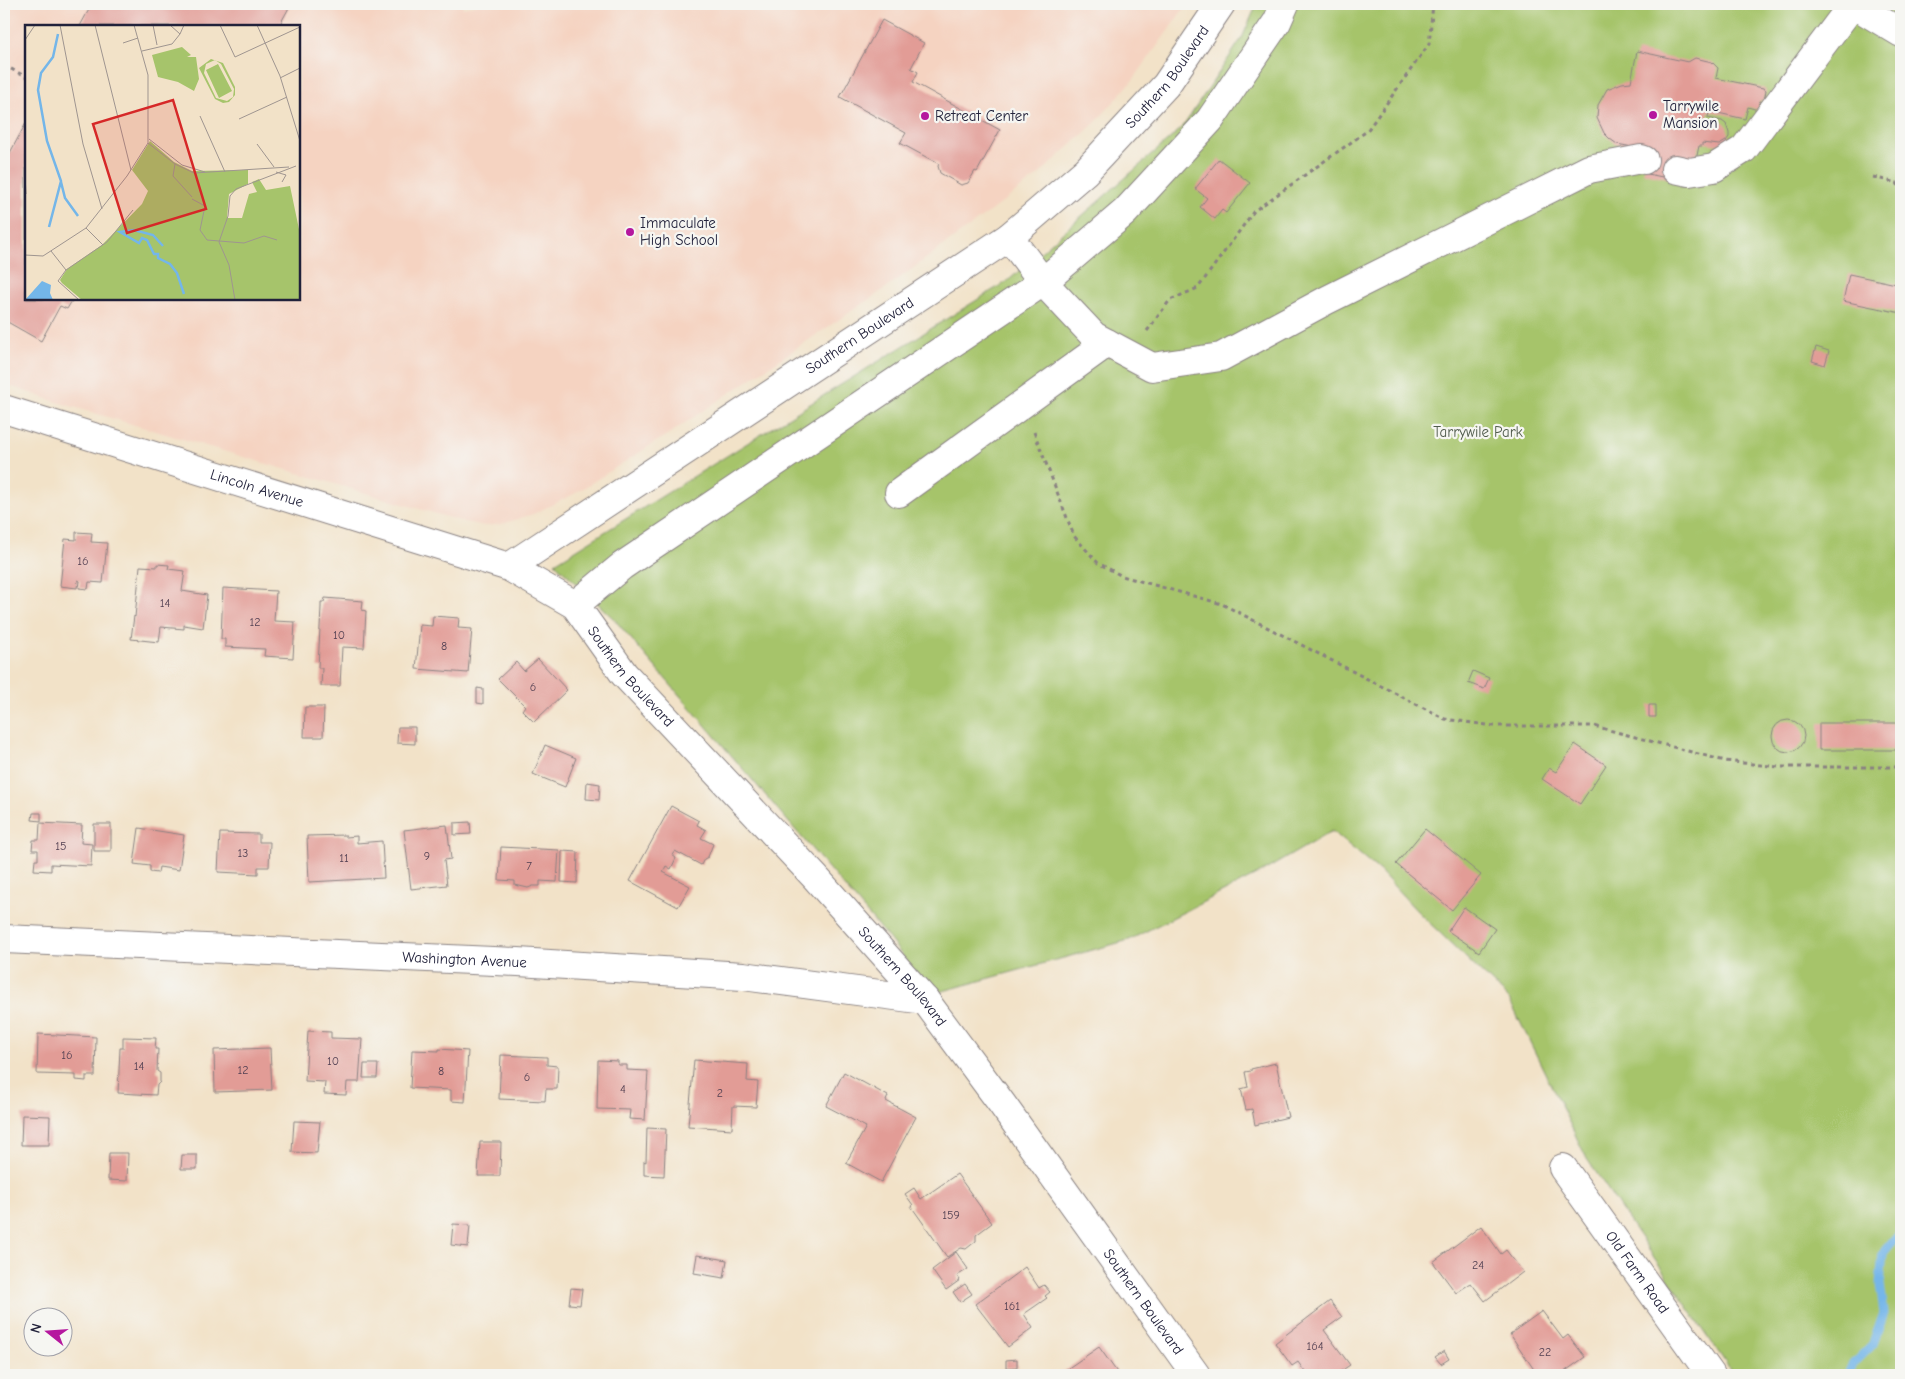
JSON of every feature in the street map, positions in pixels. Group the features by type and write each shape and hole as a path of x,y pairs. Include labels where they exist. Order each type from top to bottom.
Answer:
{"street":[{"name":"Southern Boulevard","path":"1196,1375 1002,1104 924,1000 815,877 624,674 575,605 510,567 1009,237 1086,171 1166,85 1221,4"},
{"path":"575,605 622,566 1042,282 1125,212 1210,120 1277,22 1286,4"},
{"path":"1675,169 1689,172 1714,168 1744,149 1853,4 1901,33"},
{"path":"1009,237 1042,282 1094,336 1152,367 1221,357 1327,300 1589,169 1644,160"},
{"path":"899,493 1023,403 1118,349"},
{"name":"Lincoln Avenue","path":"4,409 510,567"},
{"name":"Washington Avenue","path":"4,940 508,961 744,976 924,1000"},
{"name":"Old Farm Road","path":"1563,1168 1711,1375"}],"path":[{"path":"1118,349 1170,300 1198,288 1254,210 1367,131 1429,44 1433,4"},
{"path":"4,65 25,76"},
{"path":"1873,177 1897,183 1901,190"},
{"path":"1023,403 1074,536 1098,563 1122,576 1222,604 1445,719 1494,726 1594,726 1726,761 1779,768 1901,767"}],"shaded area":[{"name":"Immaculate High School","path":"4,4 462,4 463,8 478,4 1187,4 1133,80 1095,123 1035,178 889,286 670,433 574,494 533,514 502,524 485,526 464,522 60,403 4,384"}],"green space":[{"name":"Tarrywile Park","path":"1257,4 1901,4 1901,1375 1734,1375 1587,1159 1509,999 1417,911 1380,871 1332,831 1262,872 1129,940 932,994 890,940 614,619 555,563 1009,280 1182,128 1242,38"}],"building":[{"path":"92,4 291,4 280,25 81,25"},
{"name":"Retreat Center","path":"882,20 924,43 911,68 918,72 913,82 1000,130 977,172 975,171 968,183 961,185 940,173 939,164 900,143 906,133 840,97"},
{"name":"Tarrywile Mansion","path":"1637,51 1688,62 1695,58 1712,62 1718,68 1716,78 1766,90 1764,102 1760,101 1758,110 1748,107 1745,119 1709,111 1708,118 1722,121 1726,124 1729,137 1726,141 1719,145 1702,143 1702,146 1699,146 1696,160 1677,155 1672,179 1643,173 1647,150 1617,144 1604,133 1597,118 1598,105 1607,89 1622,83 1631,82"},
{"path":"25,125 25,300 72,300 67,309 60,306 41,341 4,320 4,164"},
{"path":"1219,159 1250,183 1226,213 1222,210 1215,219 1200,207 1207,198 1195,189"},
{"path":"1849,274 1901,285 1901,313 1843,301"},
{"path":"1816,347 1829,351 1825,365 1812,361"},
{"path":"76,532 92,533 91,542 107,543 103,583 89,582 88,589 79,588 80,581 78,580 77,588 60,586 65,539 76,540"},
{"path":"157,564 169,565 168,569 185,571 182,591 207,595 203,628 184,625 184,629 161,627 159,642 131,639 140,566 157,567"},
{"path":"223,588 276,591 274,621 295,622 293,658 264,656 265,649 225,647 225,639 221,639"},
{"path":"325,598 363,601 362,610 366,611 364,648 342,647 340,686 321,686 322,668 318,668 321,602 324,602"},
{"path":"433,616 459,618 458,628 472,629 468,673 416,669 420,625 432,626"},
{"path":"538,659 567,690 534,722 522,710 525,706 498,679 516,662 524,671"},
{"path":"1473,671 1489,678 1484,689 1468,683"},
{"path":"477,688 483,689 483,704 477,703"},
{"path":"1649,705 1656,705 1656,717 1649,717"},
{"path":"305,707 324,707 323,737 304,737"},
{"path":"1788,720 1794,721 1799,725 1803,730 1803,742 1799,747 1794,751 1788,752 1782,751 1777,747 1773,742 1772,736 1773,730 1777,725 1782,721"},
{"path":"1819,723 1899,723 1899,750 1819,750"},
{"path":"398,727 415,727 415,744 397,743"},
{"path":"1575,744 1606,765 1580,804 1542,779 1549,768 1556,772"},
{"path":"545,745 576,758 565,787 533,774"},
{"path":"587,782 600,784 599,800 586,799"},
{"path":"671,806 699,821 697,825 706,830 701,838 713,844 708,857 704,859 701,865 675,851 672,855 676,858 671,869 666,866 663,872 690,886 678,907 630,881"},
{"path":"33,813 41,813 41,821 32,820"},
{"path":"470,822 471,834 454,835 454,823"},
{"path":"40,823 82,825 81,843 92,844 91,866 51,864 51,871 34,870 35,860 38,860 38,850 32,850 33,840 39,840"},
{"path":"94,824 111,824 111,851 94,851"},
{"path":"447,825 451,859 444,860 447,885 411,889 404,830"},
{"path":"139,828 184,835 179,870 159,867 158,873 150,872 150,866 134,864"},
{"path":"1425,829 1481,875 1452,910 1396,864"},
{"path":"220,833 259,834 259,842 270,842 269,867 258,867 258,874 218,872"},
{"path":"346,835 346,837 357,836 357,843 382,841 384,878 309,882 307,836"},
{"path":"501,847 559,850 557,882 540,881 540,886 528,888 515,885 515,881 499,880"},
{"path":"562,851 578,852 577,883 561,882"},
{"path":"1464,907 1495,929 1479,952 1448,931"},
{"path":"308,1031 331,1032 331,1038 362,1039 359,1082 347,1082 346,1095 324,1094 325,1082 305,1081"},
{"path":"38,1034 96,1037 95,1076 86,1076 86,1081 76,1080 76,1075 37,1074"},
{"path":"123,1037 156,1038 155,1049 158,1049 157,1071 160,1073 160,1082 157,1085 156,1095 118,1093 120,1048 123,1048"},
{"path":"270,1048 272,1090 215,1092 214,1050"},
{"path":"439,1049 468,1051 465,1102 451,1101 451,1090 410,1088 412,1050 439,1051"},
{"path":"501,1055 547,1057 547,1065 558,1066 557,1089 546,1089 545,1101 499,1099"},
{"path":"598,1060 618,1061 618,1065 627,1065 627,1070 648,1071 645,1120 629,1119 630,1110 597,1109"},
{"path":"694,1060 748,1064 747,1081 758,1082 756,1107 733,1106 732,1129 688,1126"},
{"path":"1276,1063 1288,1117 1255,1125 1252,1109 1246,1110 1241,1089 1248,1087 1245,1072"},
{"path":"364,1064 378,1064 377,1078 363,1078"},
{"path":"844,1072 888,1096 886,1101 916,1117 881,1182 846,1163 866,1127 826,1106"},
{"path":"22,1115 50,1116 49,1145 21,1145"},
{"path":"294,1121 320,1122 317,1153 292,1152"},
{"path":"647,1128 666,1129 664,1176 644,1175"},
{"path":"480,1142 501,1142 500,1176 478,1176"},
{"path":"109,1153 128,1153 127,1181 108,1180"},
{"path":"182,1155 197,1155 197,1169 181,1169"},
{"path":"957,1174 992,1223 976,1235 976,1241 966,1249 961,1248 947,1257 911,1206 913,1205 905,1194 914,1188 921,1199"},
{"path":"453,1224 470,1225 468,1247 451,1245"},
{"path":"1481,1226 1501,1254 1506,1250 1523,1272 1485,1301 1471,1283 1456,1293 1433,1262"},
{"path":"956,1252 968,1269 957,1276 960,1280 946,1290 932,1270"},
{"path":"697,1255 727,1260 724,1278 694,1273"},
{"path":"1025,1267 1039,1288 1044,1285 1050,1292 1045,1296 1047,1298 1024,1314 1033,1328 1008,1347 975,1304"},
{"path":"965,1284 972,1294 960,1302 953,1292"},
{"path":"571,1288 582,1289 580,1305 569,1304"},
{"path":"1330,1301 1342,1317 1324,1330 1350,1365 1335,1375 1307,1375 1298,1362 1292,1366 1275,1343"},
{"path":"1542,1311 1563,1339 1568,1335 1585,1357 1560,1375 1529,1375 1535,1371 1510,1334"},
{"path":"1099,1347 1119,1375 1068,1375 1064,1371"},
{"path":"1444,1351 1449,1359 1441,1364 1435,1357"},
{"path":"1017,1359 1017,1367 1006,1368 1006,1360"}],"waterway":[{"path":"1847,1375 1853,1364 1873,1344 1884,1313 1880,1284 1883,1253 1901,1231"}],"place":[{"name":"Tarrywile Mansion","path":"1653,115"},
{"name":"Retreat Center","path":"925,116"},
{"name":"Immaculate High School","path":"630,232"}]}
